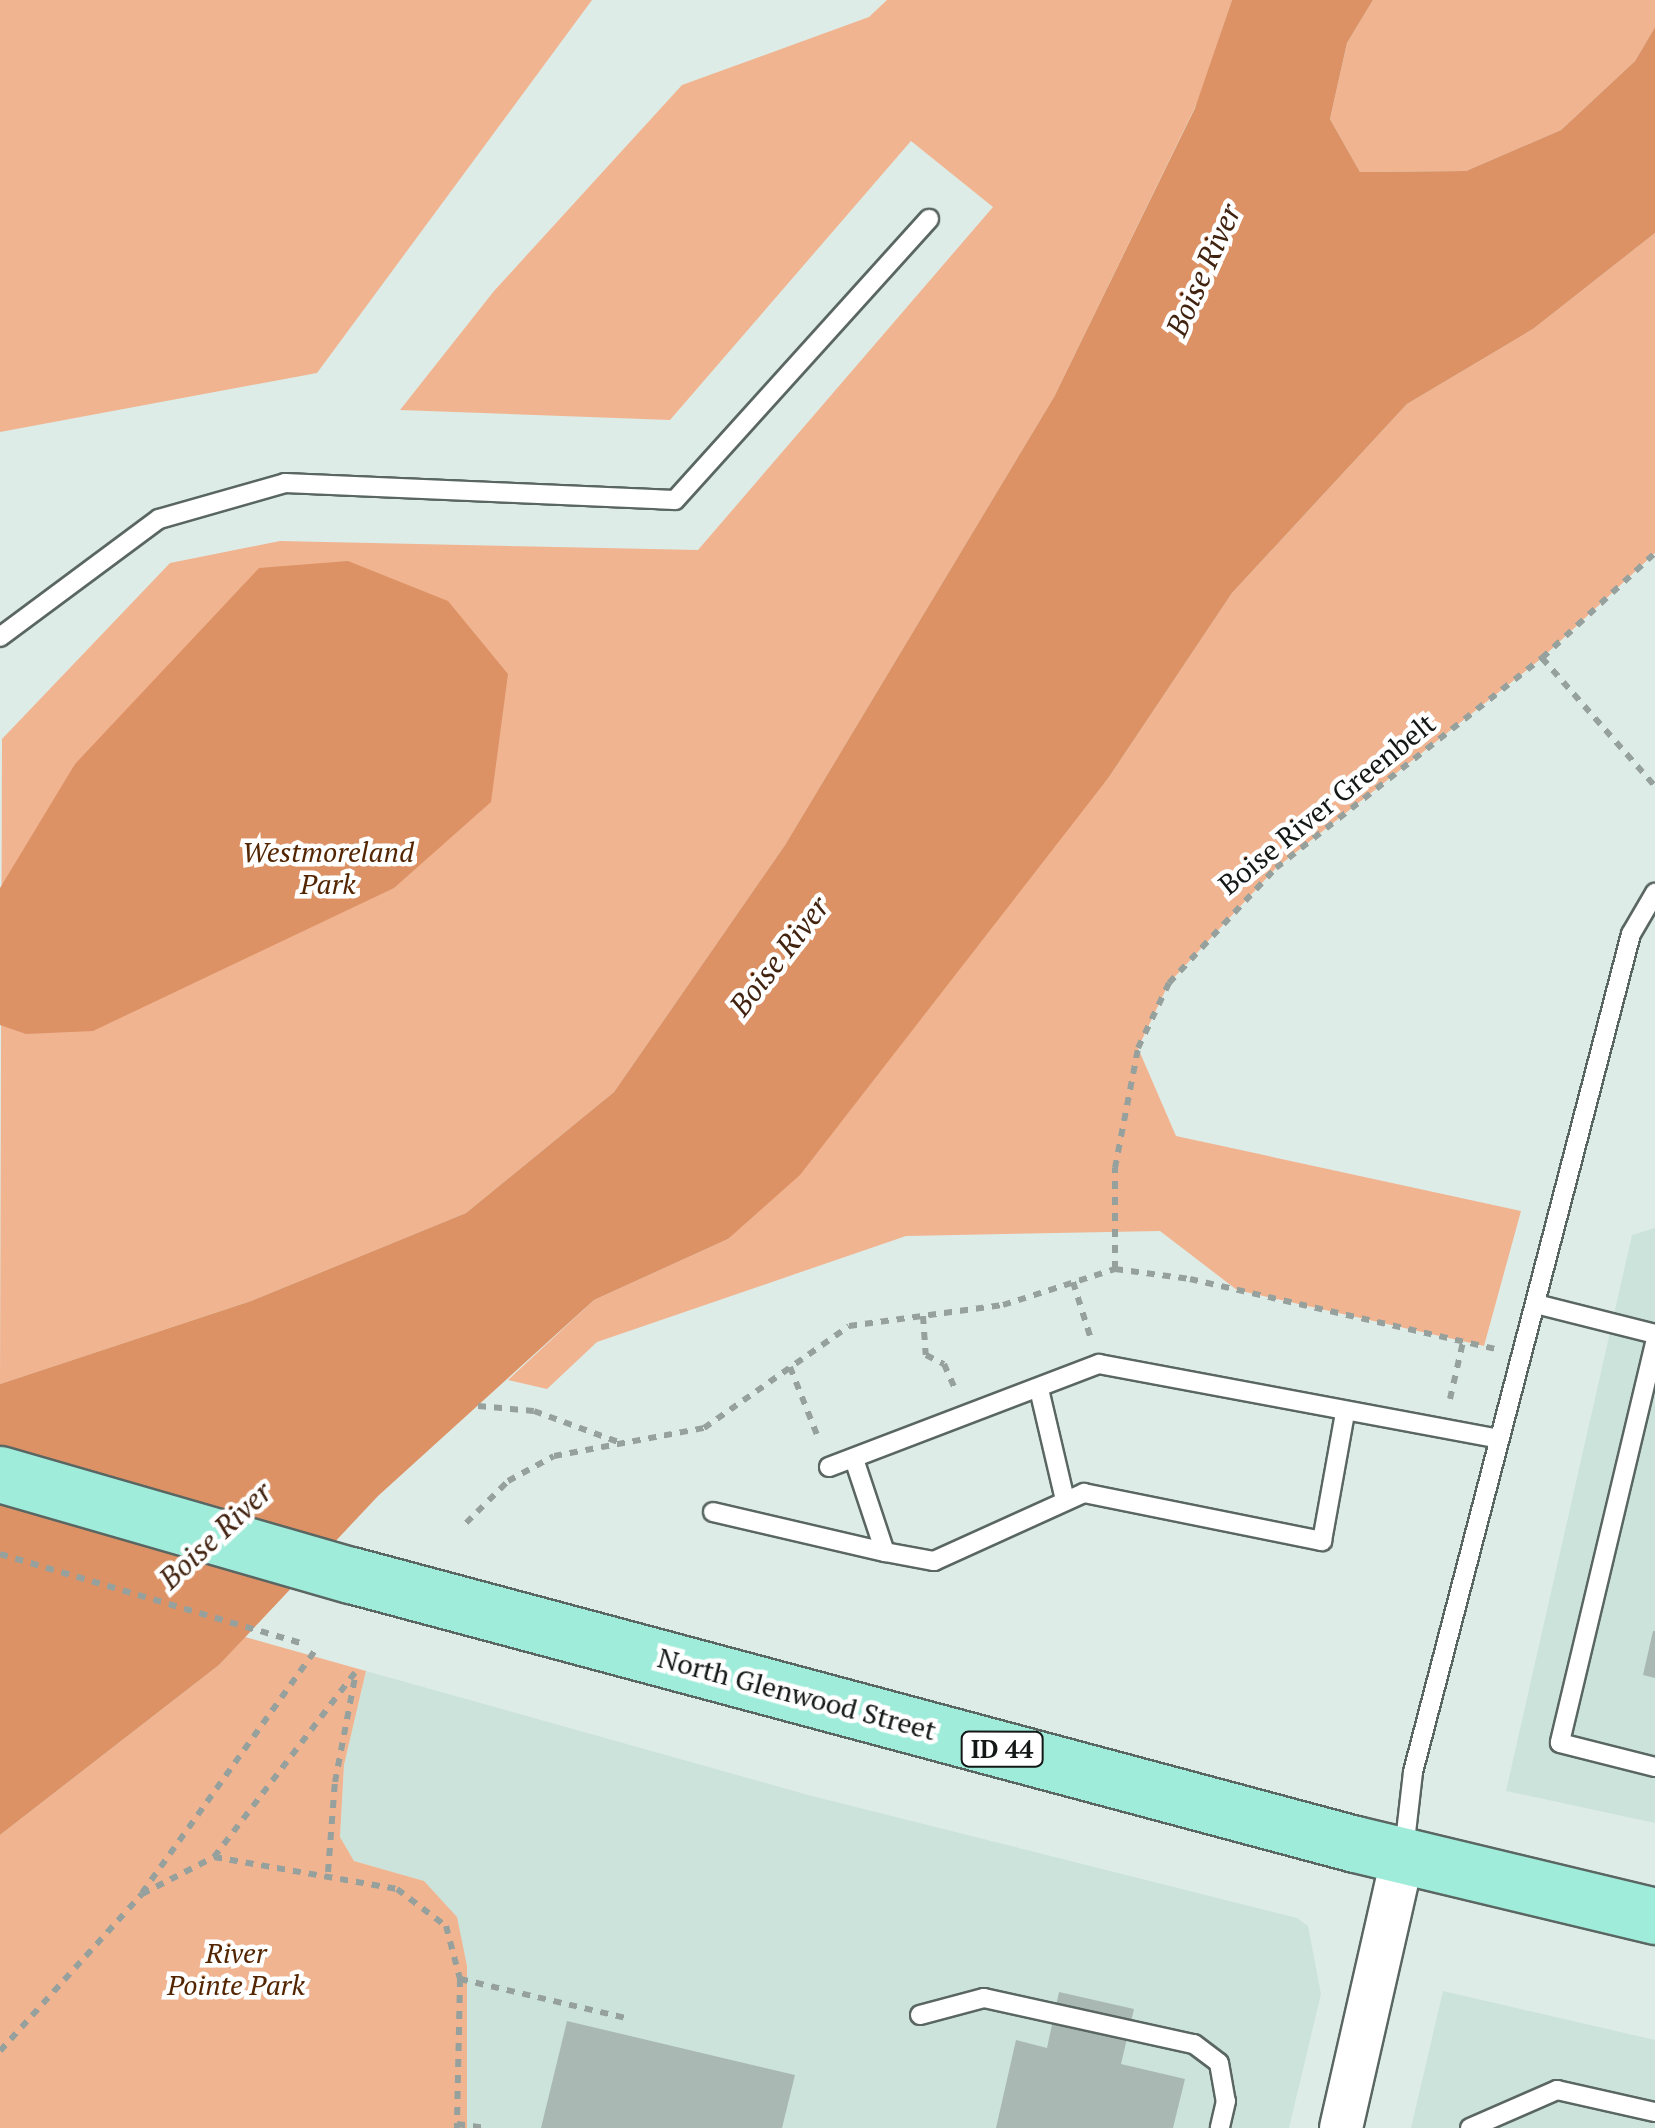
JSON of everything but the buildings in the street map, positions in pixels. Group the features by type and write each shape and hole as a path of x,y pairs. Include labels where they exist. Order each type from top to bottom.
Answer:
{"main road":[{"name":"North Glenwood Street","path":"0,1474 351,1575 1404,1856 1655,1916"}],"street":[{"path":"1341,2128 1404,1856"}],"lane":[{"path":"0,637 159,519 286,482 674,500 930,219"},
{"path":"1404,1856 1413,1772 1499,1440 1631,934 1655,893"},
{"path":"1536,1304 1655,1334"},
{"path":"1655,1344 1560,1743 1655,1767"},
{"path":"829,1466 854,1460 1099,1364 1499,1440"},
{"path":"1039,1389 1065,1500"},
{"path":"712,1512 934,1561 1084,1494 1322,1541 1345,1412"},
{"path":"854,1460 884,1552"},
{"path":"920,2014 984,1998 1194,2044 1220,2063 1226,2101 1220,2128"},
{"path":"1470,2128 1557,2090 1655,2112"}],"path":[{"name":"Boise River Greenbelt","path":"1115,1269 1118,1151 1138,1048 1169,983 1276,868 1542,658 1655,553"},
{"path":"1542,658 1655,786"},
{"path":"466,1524 508,1480 554,1456 704,1428 849,1326 1003,1305 1115,1269 1190,1279 1522,1354"},
{"path":"1073,1282 1081,1306"},
{"path":"923,1316 926,1355 944,1364"},
{"path":"1450,1399 1462,1342"},
{"path":"790,1367 810,1418"},
{"path":"478,1406 534,1411 622,1443"},
{"path":"0,1554 303,1644"},
{"path":"0,2051 142,1894 318,1648"},
{"path":"142,1894 214,1858 356,1670 334,1782 328,1872"},
{"path":"214,1858 328,1872 398,1889 446,1926 460,1979 457,2126 484,2128"},
{"path":"460,1979 626,2018"}],"shaded area":[{"path":"1655,1228 1655,1823 1506,1791 1632,1235"},
{"path":"366,1671 812,1796 1297,1918 1308,1926 1321,1994 1289,2128 467,2128 467,1966 456,1917 423,1881 354,1861 340,1837 344,1765"},
{"path":"1443,1991 1655,2040 1655,2128 1411,2128"}],"green space":[{"path":"0,0 592,0 317,373 0,432"},
{"name":"Westmoreland Park","path":"887,0 1232,0 1198,101 1054,397 785,845 614,1092 466,1213 251,1301 0,1384 2,739 170,563 280,541 698,550 993,207 911,141 670,420 400,410 494,291 682,85 869,17"},
{"path":"1373,0 1655,0 1655,27 1635,61 1561,130 1466,171 1360,172 1330,119 1347,43"},
{"path":"1655,233 1655,553 1542,658 1276,868 1169,983 1138,1048 1176,1136 1521,1211 1484,1346 1237,1290 1160,1231 906,1236 597,1342 547,1389 508,1380 594,1300 728,1239 1109,777 1232,593 1407,404 1533,329"},
{"name":"River Pointe Park","path":"245,1637 366,1671 344,1765 340,1837 354,1861 424,1881 457,1917 467,1966 467,2128 0,2128 0,1835 219,1665"}],"water":[{"name":"Boise River","path":"1232,0 1373,0 1347,43 1330,119 1360,172 1466,171 1561,130 1635,61 1655,27 1655,233 1533,329 1407,404 1232,593 1109,777 800,1175 728,1239 594,1300 378,1496 219,1665 0,1835 0,1384 251,1301 466,1213 614,1092 785,845 1054,397 1195,108"},
{"path":"348,561 448,601 508,674 491,802 394,888 93,1031 26,1034 0,1025 0,888 75,764 259,568"}]}
